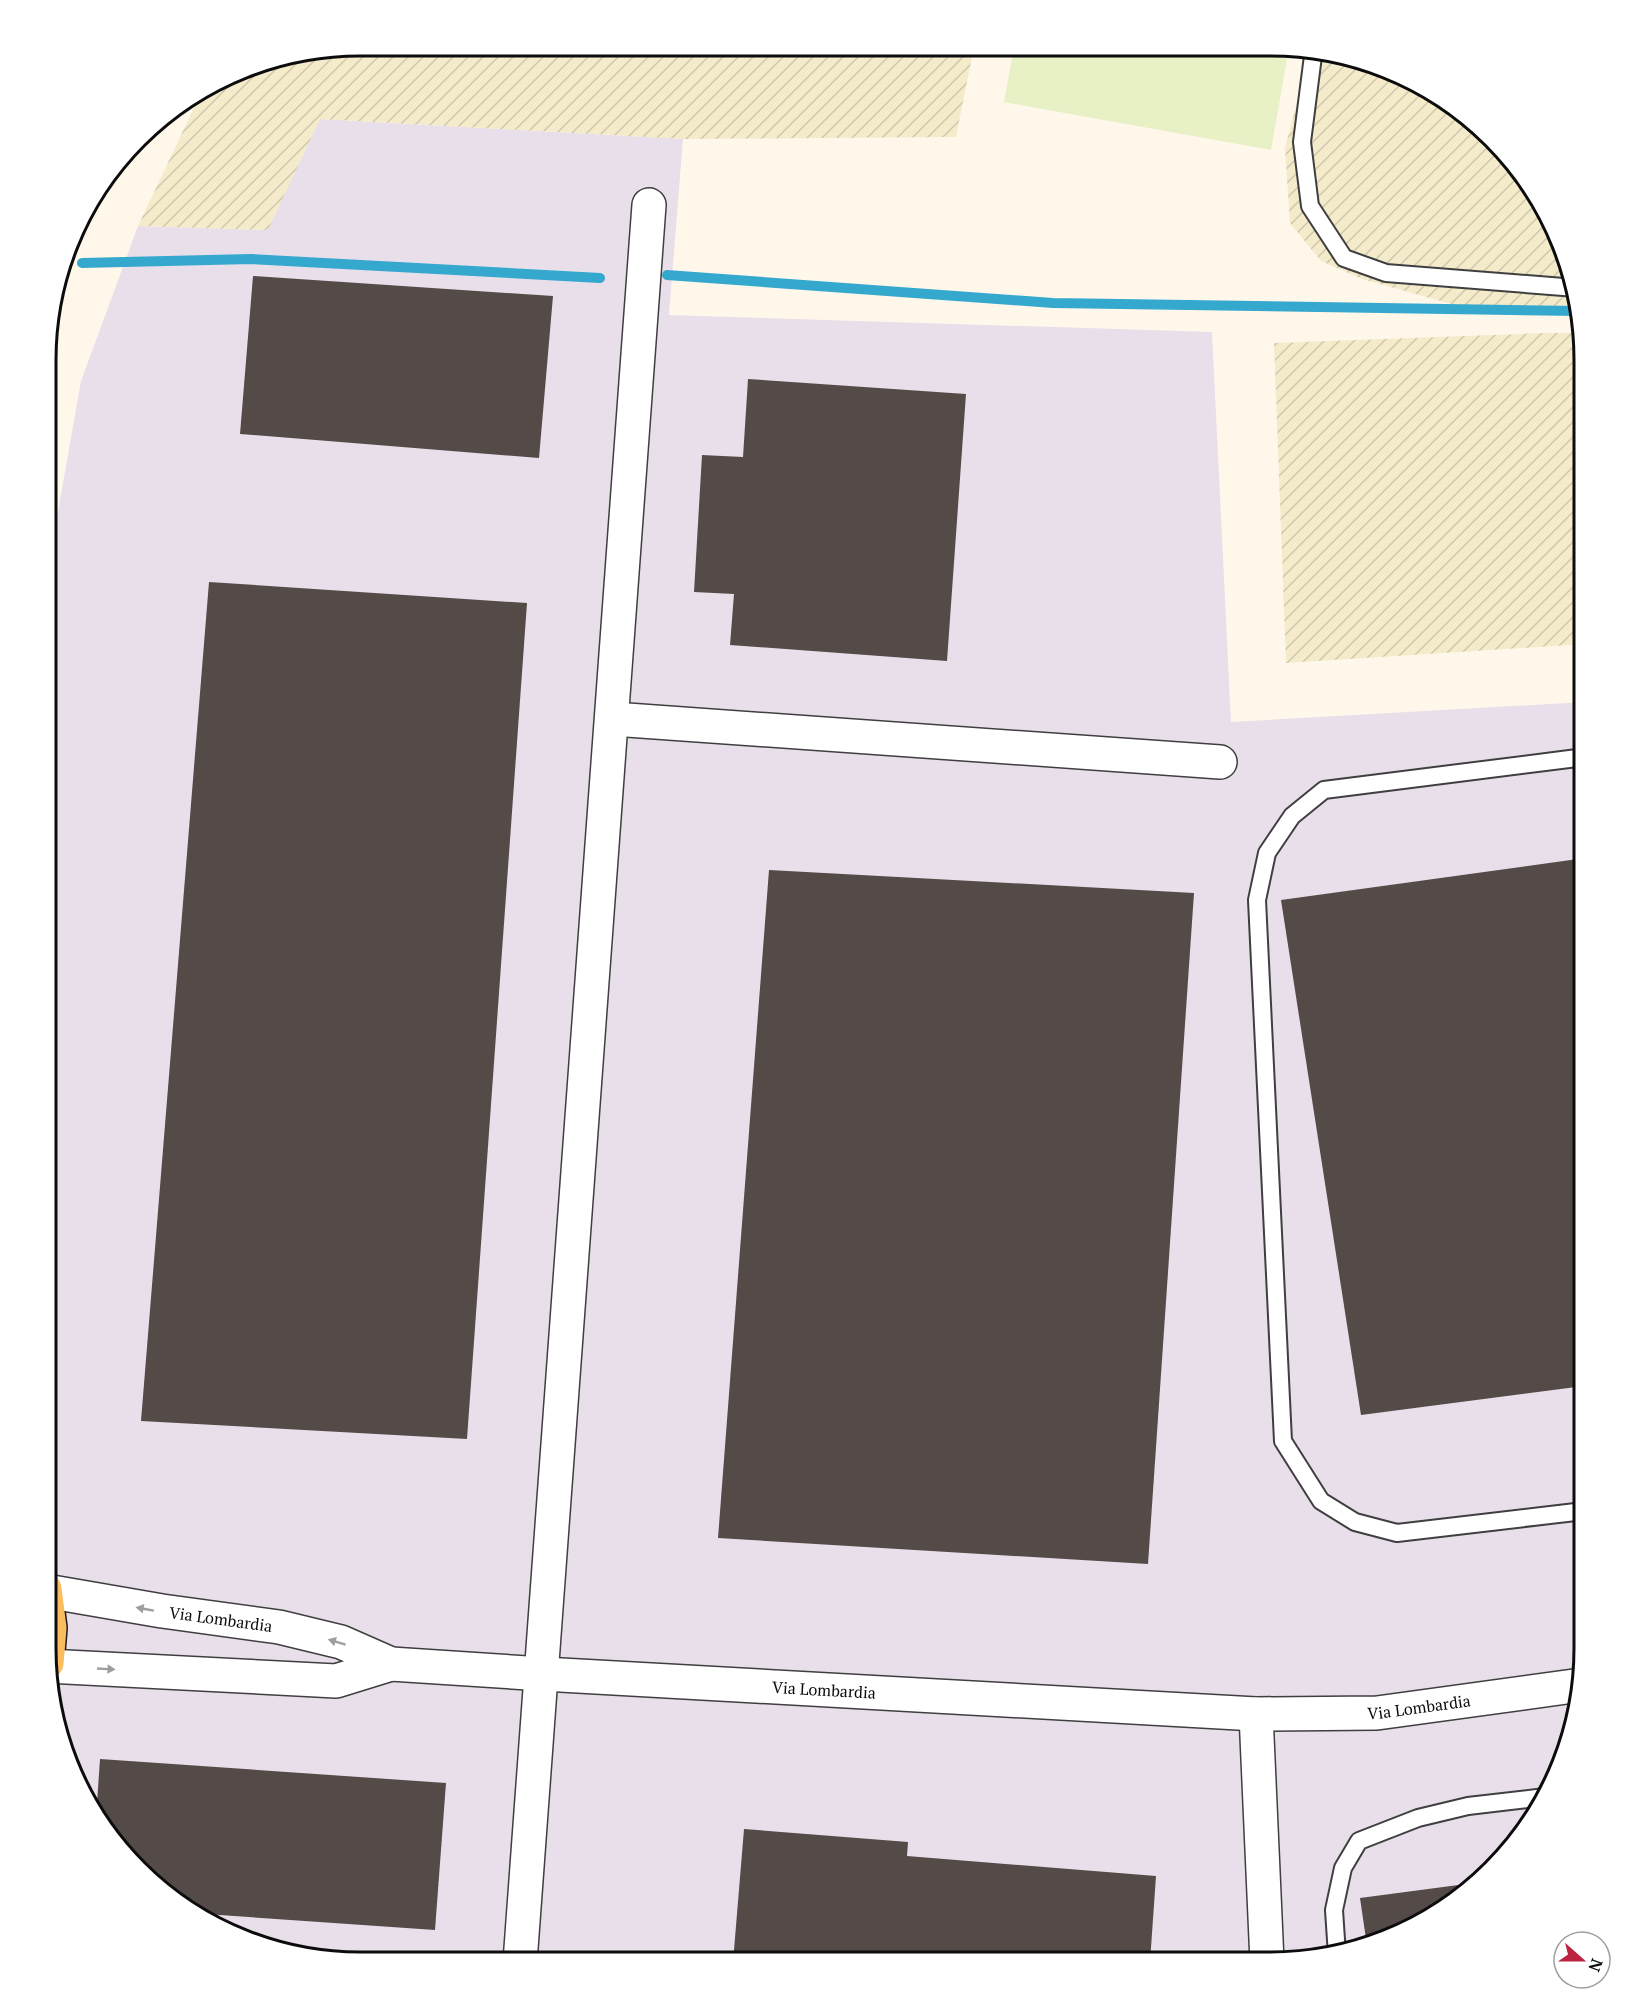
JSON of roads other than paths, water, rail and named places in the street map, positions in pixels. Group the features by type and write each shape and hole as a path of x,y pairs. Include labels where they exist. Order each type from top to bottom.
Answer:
{"street":[{"path":"521,1952 649,205"},
{"path":"613,719 1220,762"},
{"name":"Via Lombardia","path":"56,1592 162,1611 279,1627 341,1642 391,1664 543,1674 1256,1714 1377,1713 1572,1686"},
{"name":"Via Lombardia","path":"56,1665 336,1681 391,1664"},
{"path":"1256,1714 1267,1952"}],"lane":[{"path":"1313,58 1302,142 1310,206 1344,258 1386,273 1566,287"},
{"path":"1574,758 1324,790 1292,816 1267,854 1257,900 1283,1440 1322,1501 1356,1522 1397,1533 1574,1512"},
{"path":"1336,1945 1334,1910 1343,1868 1359,1841 1418,1818 1468,1806 1535,1798"}],"waterway":[{"path":"82,263 251,259 600,278"},
{"path":"667,275 1053,303 1571,311"}]}
